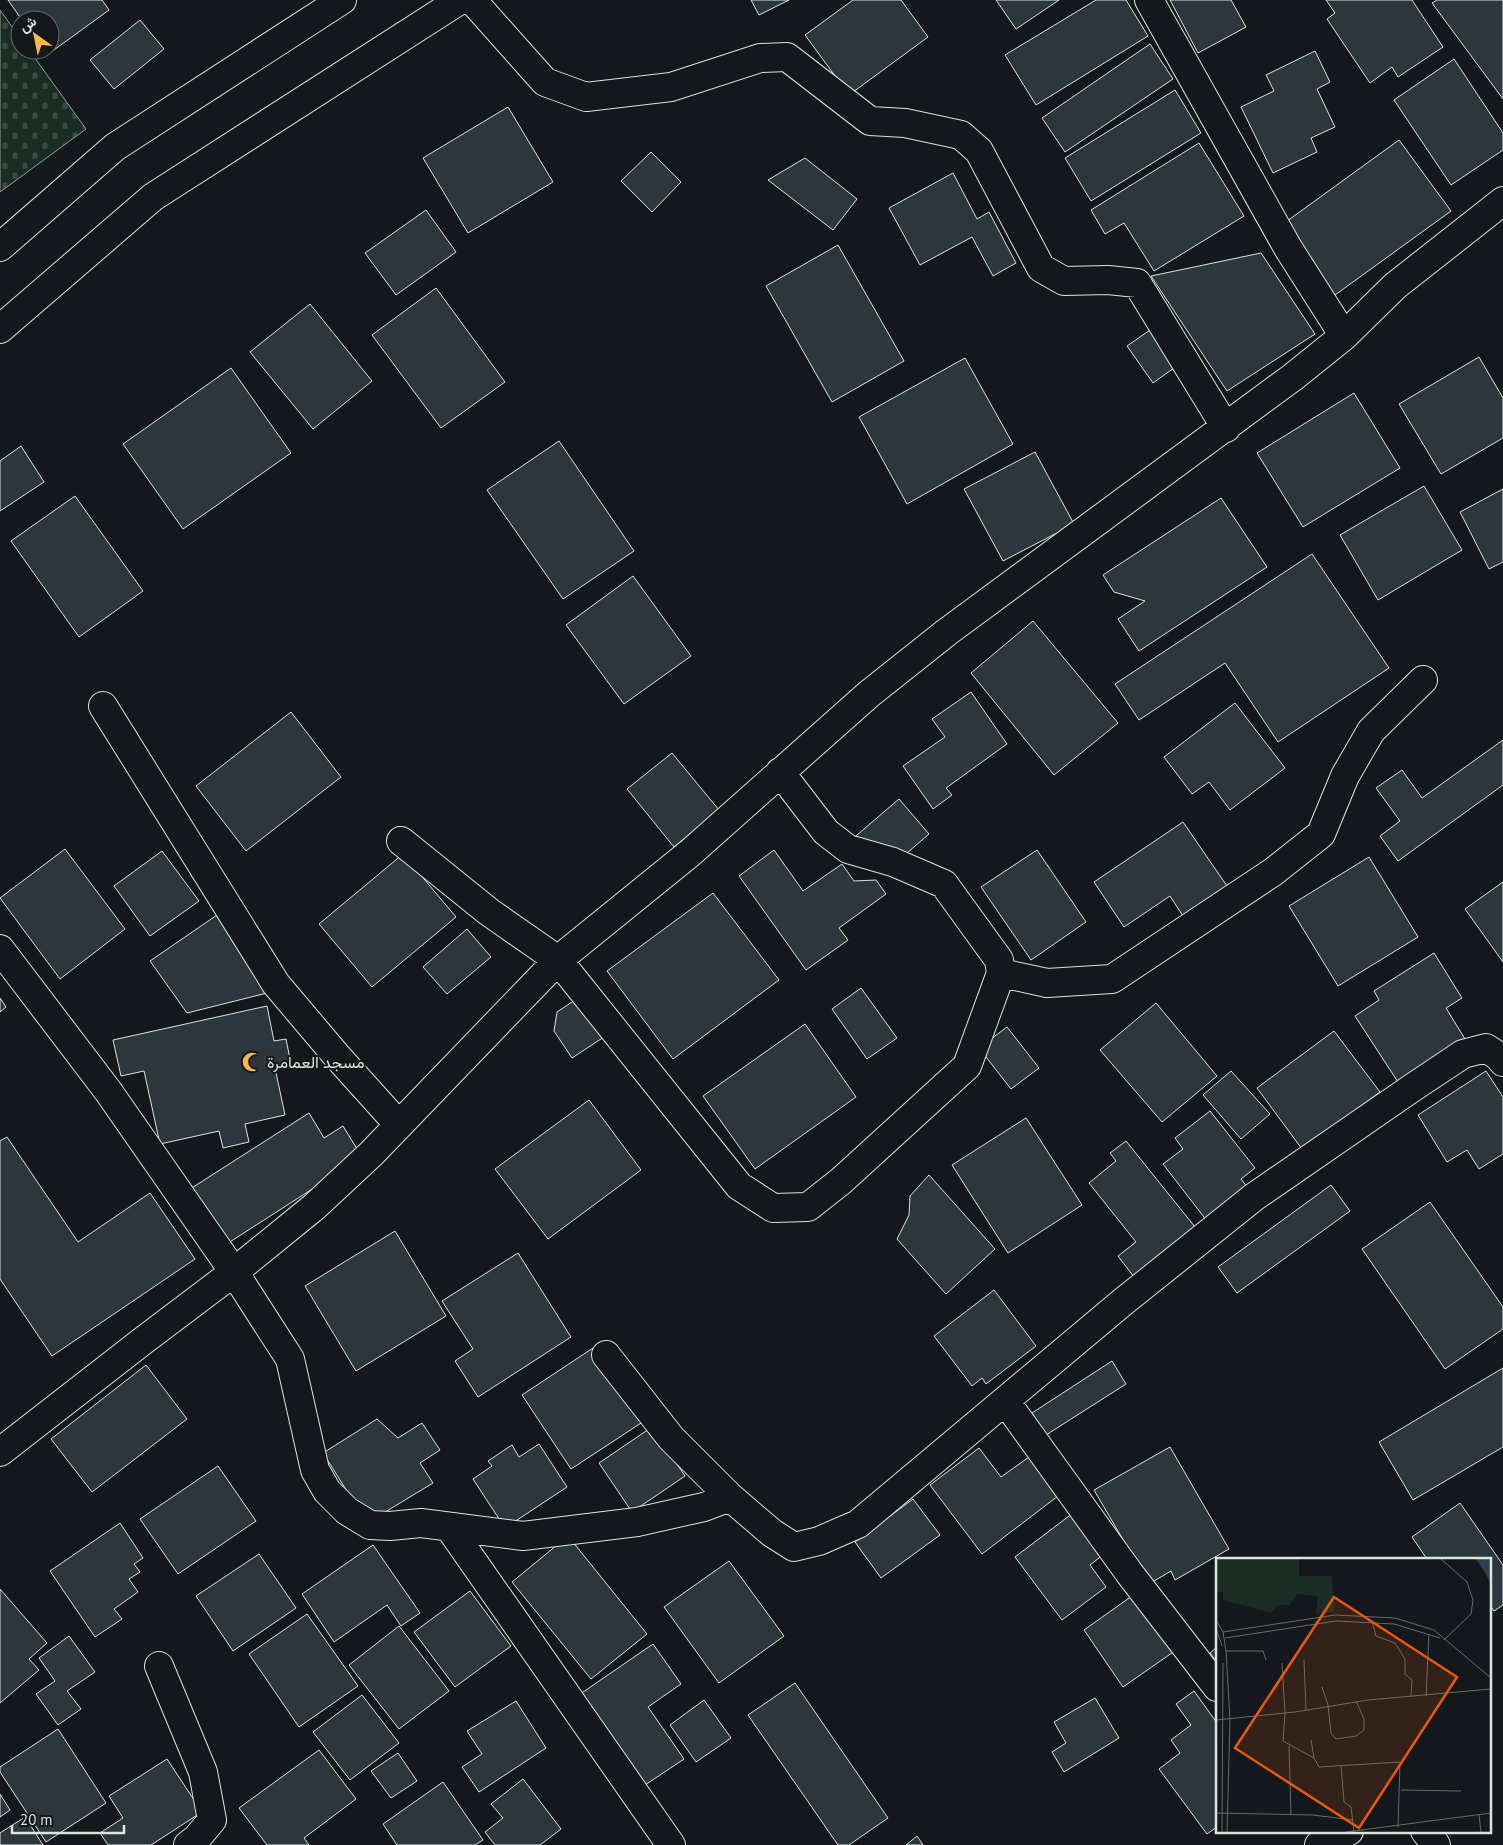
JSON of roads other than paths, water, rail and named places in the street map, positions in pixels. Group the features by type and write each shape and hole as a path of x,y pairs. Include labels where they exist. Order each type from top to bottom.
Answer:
{"street":[{"path":"0,247 115,147 342,0"},
{"path":"0,330 153,197 460,0"},
{"path":"472,0 545,82 586,97 671,87 760,58 787,57 870,121 905,123 961,135 978,151 1041,268 1064,281 1108,280 1137,283 1226,428"},
{"path":"1149,0 1288,248 1344,336"},
{"path":"0,1452 234,1272 314,1207 371,1154 558,960 690,853 869,694 947,632 1226,428 1344,336 1395,286 1503,201"},
{"path":"1001,973 1047,983 1112,979 1273,872 1321,834 1346,776 1370,731 1423,680"},
{"path":"103,706 276,984 399,1125"},
{"path":"401,841 489,912 558,960 738,1186 773,1208 808,1208 967,1066 1001,973 999,960 944,884 893,862 848,849 826,832 780,772"},
{"path":"0,949 108,1091 234,1272 290,1359 315,1470 328,1491 347,1511 370,1525 390,1526 421,1523 523,1536 637,1522 704,1507 730,1496"},
{"path":"606,1355 671,1438 730,1496 772,1533 794,1547 819,1541 858,1524 1006,1402 1124,1301 1254,1197 1463,1054 1486,1048 1501,1057"},
{"path":"1006,1402 1130,1574 1216,1687"},
{"path":"449,1527 670,1845"},
{"path":"159,1666 203,1772 212,1820 197,1838 188,1845"},
{"path":"1319,1845 1347,1832"},
{"path":"1426,1832 1436,1845"}],"place":[{"name":"مسجد العمامرة","path":"252,1062"}]}
